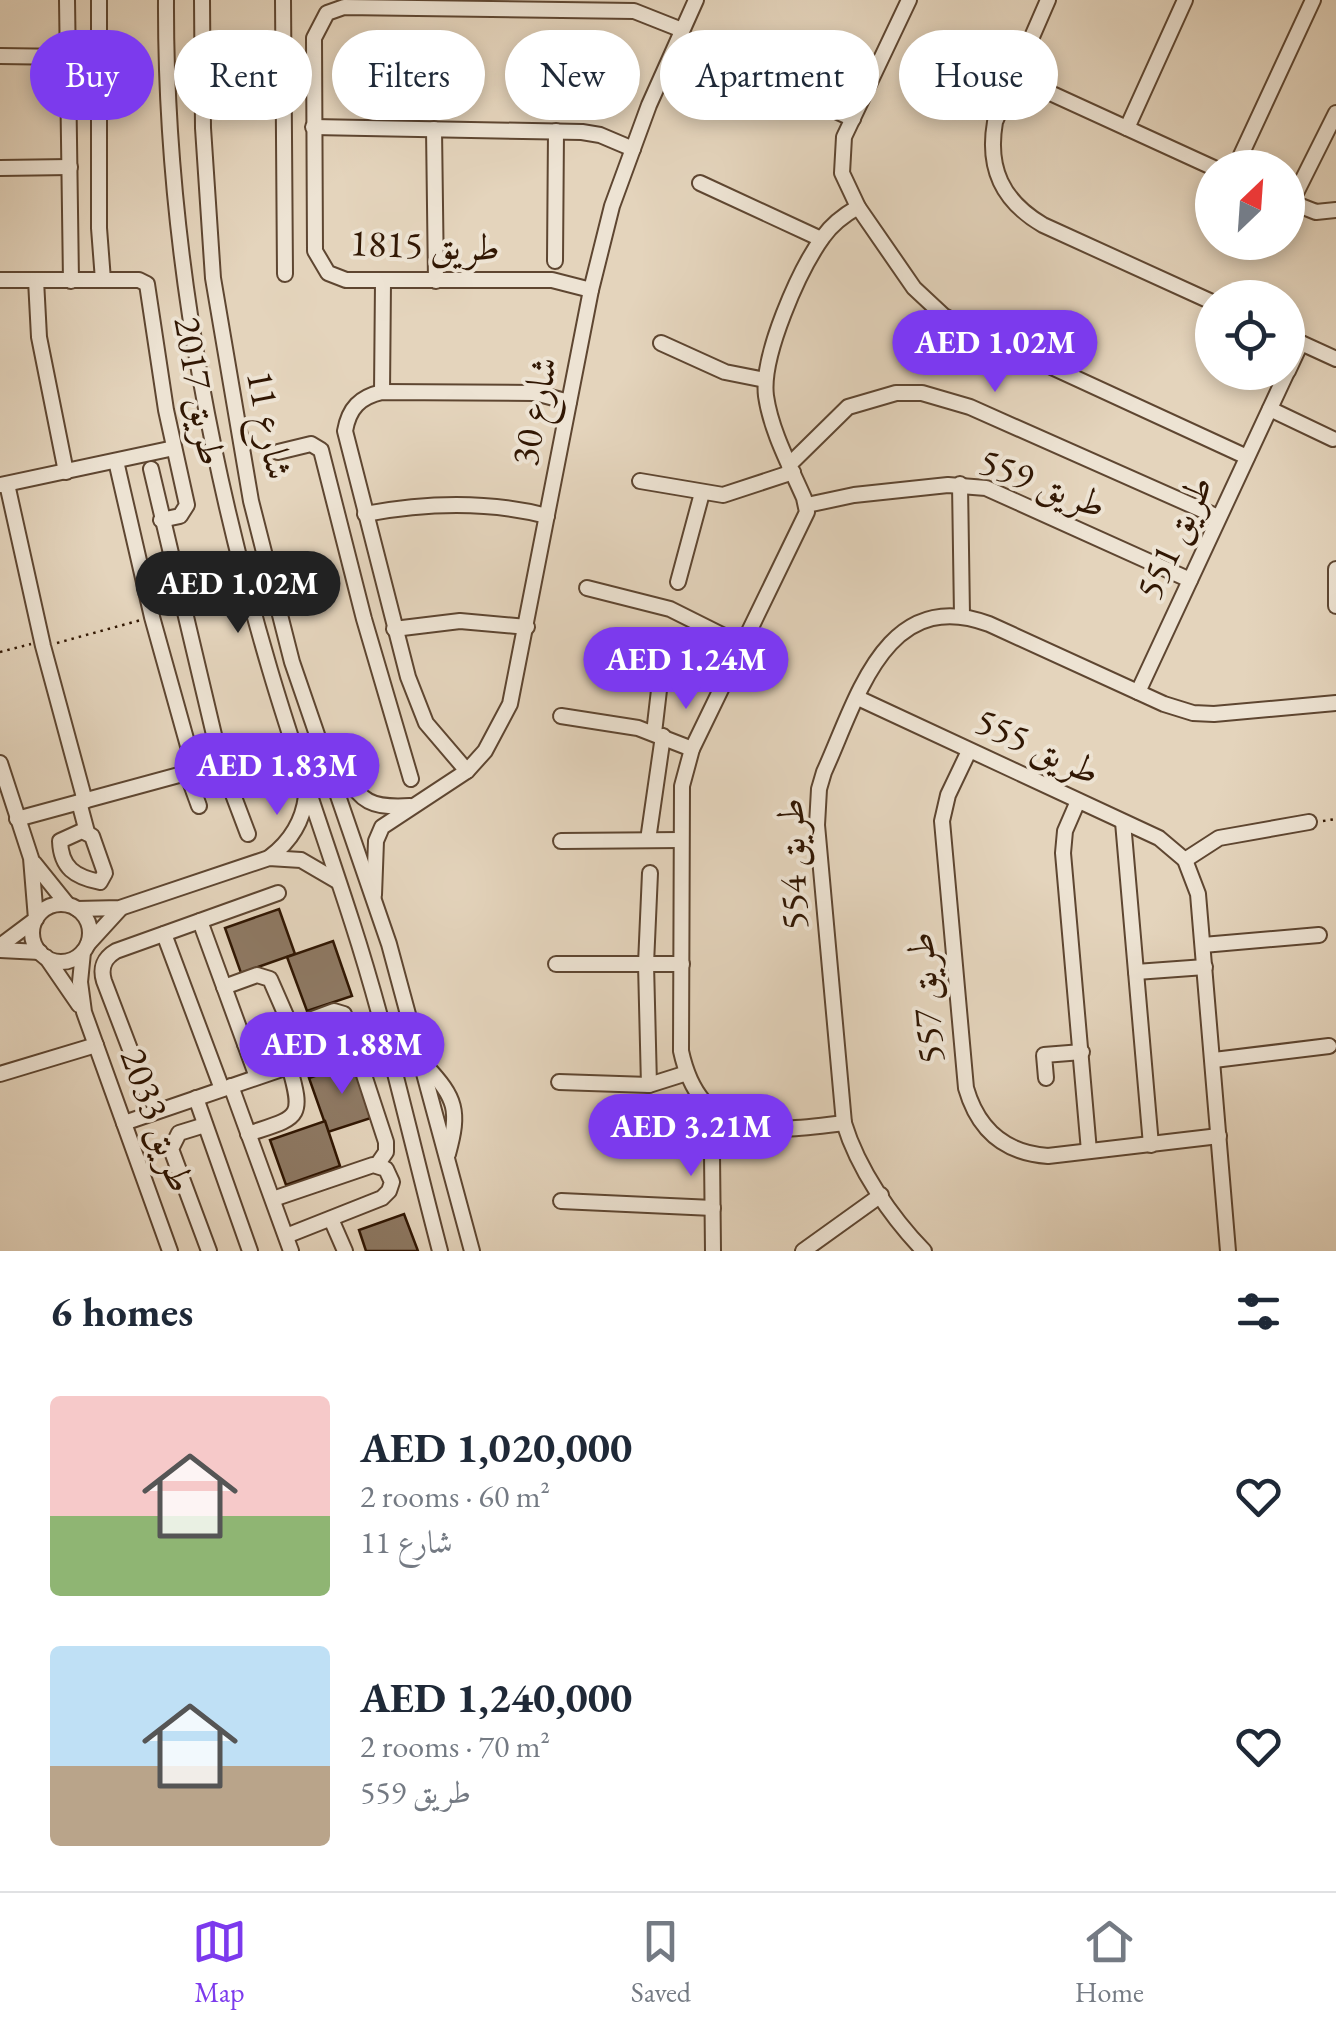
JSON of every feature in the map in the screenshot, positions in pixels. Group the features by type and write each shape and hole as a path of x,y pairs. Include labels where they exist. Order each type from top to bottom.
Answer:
{"street":[{"path":"67,0 68,30"},
{"path":"99,0 99,30"},
{"name":"شارع 11","path":"166,0 170,126 195,354 247,584 307,790 380,1017 440,1251"},
{"name":"شارع 11","path":"202,0 207,204 224,352 251,501 292,662 374,898 423,1063 472,1251"},
{"path":"283,0 283,30"},
{"name":"شارع 30","path":"682,30 696,0"},
{"path":"1034,30 1048,0"},
{"path":"1127,128 1185,0"},
{"path":"1243,150 1312,0"},
{"path":"879,60 905,2"},
{"name":"طريق 1815","path":"591,290 552,280 383,282 346,280 328,273 315,251 312,205 314,38 327,13 344,7 426,4 634,10 682,30"},
{"path":"0,56 30,56"},
{"name":"شارع 30","path":"374,898 378,834 387,822 468,771 492,740 510,704 591,290 612,206 660,83"},
{"path":"1058,97 1195,159"},
{"path":"1305,172 1336,113"},
{"path":"70,120 71,281"},
{"path":"99,120 99,228 104,280"},
{"path":"284,120 285,274"},
{"path":"853,120 841,155 842,174 858,207 914,288 944,316 1247,457"},
{"path":"996,120 991,142 993,163 1010,200 1025,214 1195,294"},
{"path":"313,127 600,135 633,149"},
{"path":"434,129 436,281"},
{"path":"555,261 556,132"},
{"path":"0,168 70,167"},
{"path":"700,183 822,239"},
{"name":"طريق 1815","path":"284,204 312,205"},
{"path":"844,1123 760,1130 722,1118 704,1103 687,1074 680,1051 681,840 682,786 692,749 807,505 769,411 766,380 777,330 822,239 844,215 858,207"},
{"path":"1305,208 1316,212 1336,210"},
{"path":"71,229 99,228"},
{"name":"طريق 2017","path":"0,280 139,280 149,288 187,505 180,516 161,520"},
{"path":"36,280 39,337 66,472"},
{"path":"382,392 383,282"},
{"path":"660,343 725,372 766,380"},
{"path":"1305,345 1336,359"},
{"name":"طريق 551","path":"1138,692 1279,390"},
{"path":"468,771 426,723 408,677 356,480 345,431 348,416 356,404 382,392 534,394 568,402"},
{"path":"640,481 723,495 791,468 825,426 848,407 872,398 922,393 970,407 1218,517"},
{"path":"1270,409 1333,438"},
{"path":"278,452 316,444 321,450 383,686 412,778"},
{"path":"87,832 3,485 174,448"},
{"path":"116,461 199,806"},
{"name":"طريق 2017","path":"151,469 221,752 216,763 248,834"},
{"path":"330,484 356,480"},
{"path":"960,484 962,615 1193,714 1336,703"},
{"name":"طريق 559","path":"807,505 854,495 960,484 1004,495 1190,580"},
{"path":"678,582 702,493"},
{"path":"365,514 486,506 548,516"},
{"path":"1336,570 1336,606"},
{"path":"586,588 670,609 742,644"},
{"name":"طريق 554","path":"924,1251 881,1195 855,1151 844,1123 817,807 824,772 874,664 895,636 928,619 962,615"},
{"path":"394,629 460,621 526,627"},
{"path":"648,840 661,673"},
{"path":"383,686 408,677"},
{"name":"طريق 555","path":"858,698 1159,838 1185,860"},
{"path":"560,716 658,734 692,749"},
{"path":"322,748 368,802 382,807 411,806"},
{"name":"طريق 557","path":"969,750 948,795 942,821 964,1069 971,1104 988,1132 1016,1150 1048,1156 1219,1136"},
{"path":"17,819 216,763"},
{"path":"0,764 31,858 47,883 89,924 85,948"},
{"path":"269,858 298,826 307,790"},
{"path":"1078,800 1065,831 1064,853 1089,1151"},
{"path":"1123,822 1150,1145"},
{"path":"1228,1251 1198,894 1185,860 1218,838 1309,822"},
{"path":"561,840 681,840"},
{"path":"31,858 36,919 33,936 43,955"},
{"path":"0,948 52,906 120,908 269,858 311,864 338,882"},
{"path":"649,1085 646,964 650,874"},
{"path":"148,1099 102,969 106,958 116,950 278,893"},
{"path":"0,948 24,949 66,961 85,948 120,908"},
{"path":"200,920 257,1077"},
{"path":"164,934 248,1134 288,1244 331,1219 386,1195 391,1177 386,1168 377,1165"},
{"path":"1203,944 1318,935"},
{"name":"طريق 2033","path":"85,948 80,982 84,1012 170,1251"},
{"name":"طريق 2033","path":"43,955 84,1012"},
{"path":"556,964 682,964"},
{"path":"1136,972 1205,967"},
{"path":"224,987 266,977 276,986 292,1027"},
{"path":"245,1044 338,1011 346,1016 387,1147 377,1165 273,1199"},
{"path":"124,1123 354,1044"},
{"path":"0,1074 96,1045"},
{"path":"1214,1060 1329,1046"},
{"path":"1046,1078 1044,1055 1082,1052"},
{"path":"248,1134 295,1114 299,1098 288,1066"},
{"path":"559,1082 649,1085 687,1074"},
{"path":"196,1098 250,1251"},
{"path":"713,1251 714,1141 722,1118"},
{"path":"204,1125 179,1133 172,1148 209,1251"},
{"path":"804,1251 881,1195"},
{"path":"561,1202 713,1208"},
{"path":"331,1219 345,1251"}],"path":[{"path":"0,652 152,617"}],"building":[{"path":"279,909 295,954 241,973 225,928"},
{"path":"333,941 352,996 307,1011 287,957"},
{"path":"355,1062 374,1117 328,1132 309,1078"},
{"path":"325,1121 340,1166 286,1185 270,1140"},
{"path":"404,1214 418,1251 366,1251 359,1230"}]}
